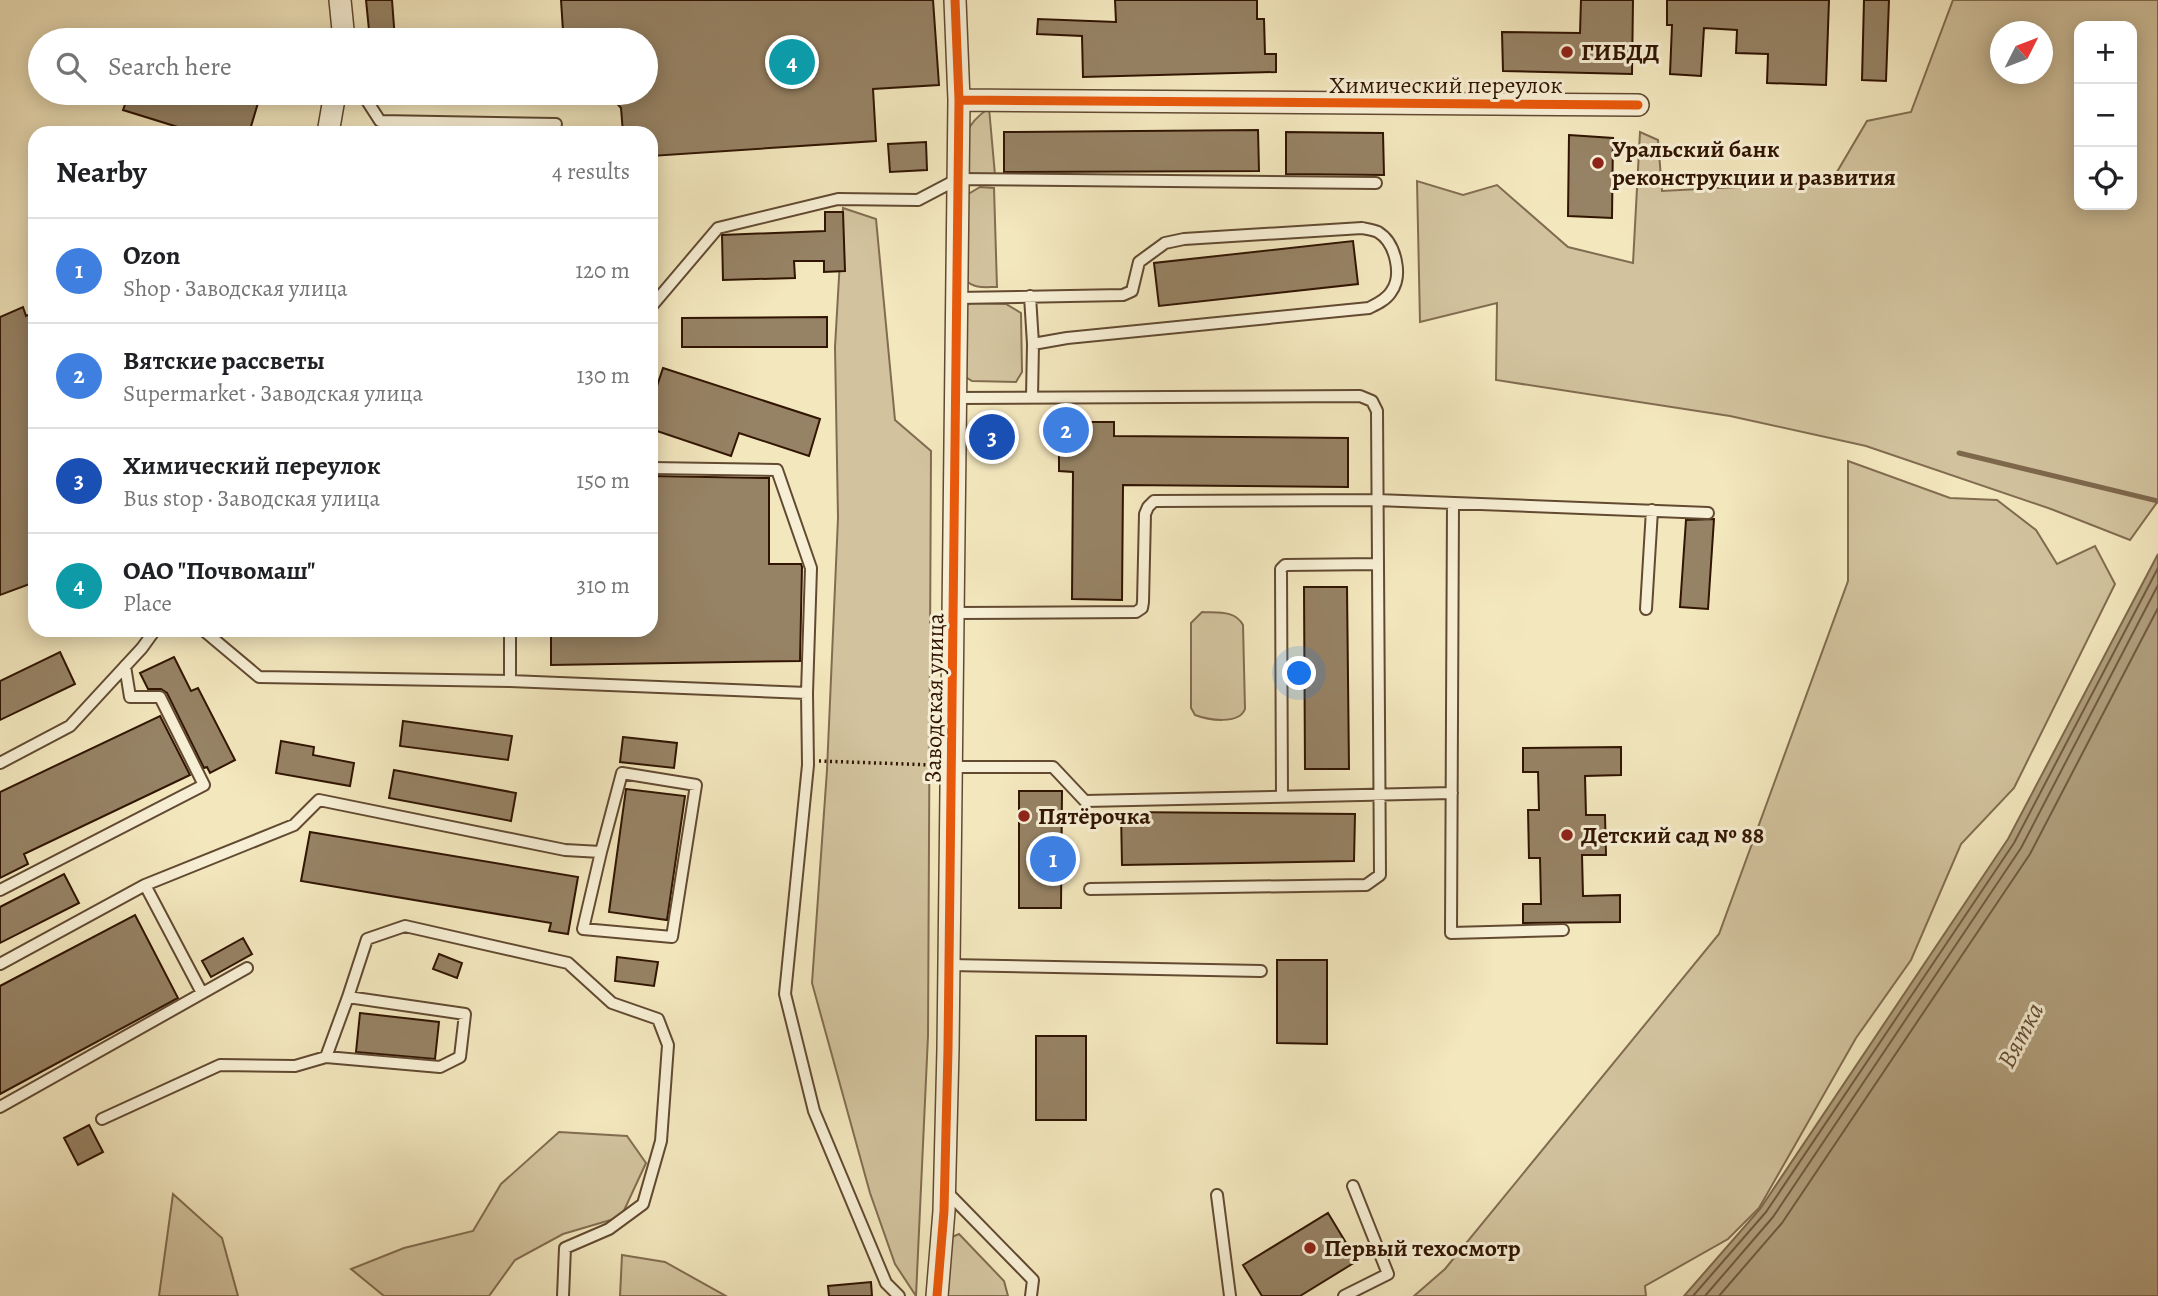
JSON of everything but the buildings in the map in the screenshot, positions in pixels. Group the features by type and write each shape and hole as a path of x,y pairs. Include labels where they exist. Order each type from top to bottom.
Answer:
{"street":[{"path":"340,0 343,28"},
{"name":"Заводская улица","path":"937,1296 944,1190 949,965 946,766 954,613 959,100 955,0"},
{"name":"Химический переулок","path":"959,100 1638,105"},
{"path":"329,126 333,105"}],"lane":[{"path":"370,105 380,121 556,124"},
{"path":"658,299 718,228 838,200 918,200 958,179 1376,183"},
{"path":"957,298 1123,295 1132,291 1139,262 1165,243 1184,239 1362,229 1377,231 1389,241 1395,256 1397,282 1388,297 1368,308 1067,338 1033,344"},
{"path":"1030,296 1032,397"},
{"path":"956,398 1360,396 1372,401 1377,411 1380,875 1366,885 1090,889"},
{"path":"658,468 777,470 811,568 808,761 785,994 814,1111 886,1283 899,1296"},
{"path":"954,613 1136,612 1142,608 1143,602 1145,514 1154,501 1377,500 1708,513"},
{"path":"1453,503 1451,933 1563,930"},
{"path":"1646,609 1652,510"},
{"path":"1282,797 1281,569 1285,565 1378,564"},
{"path":"0,763 70,726 149,637"},
{"path":"211,637 259,677 510,681 807,693"},
{"path":"510,637 510,681"},
{"path":"0,890 204,785 160,697 130,697 125,666"},
{"path":"946,766 1054,767 1085,801 1379,797 1452,793"},
{"path":"622,773 696,785 672,937 583,929 601,852 622,773"},
{"path":"0,964 145,885 294,824 319,800 565,850 601,852"},
{"path":"145,885 202,993"},
{"path":"326,1057 367,939 405,926 568,963 612,1003 658,1019 668,1045 661,1142 651,1181 643,1204 608,1229 565,1248 564,1296"},
{"path":"949,965 1261,971"},
{"path":"0,1107 247,968"},
{"path":"102,1119 220,1065 296,1066 326,1057 440,1067 460,1057 465,1014 348,997"},
{"path":"1344,1296 1388,1274 1353,1186"},
{"path":"944,1190 1034,1280 1031,1296"},
{"path":"1217,1195 1230,1296"}],"path":[{"path":"808,761 946,766"}],"shaded area":[{"path":"1953,0 2158,0 2158,501 2130,540 2051,509 1866,446 1730,416 1496,380 1497,303 1420,322 1417,181 1463,195 1497,185 1568,247 1633,263 1640,132 1658,140 1662,191 1831,182 1867,121 1911,112"},
{"path":"989,108 995,175 964,175 964,145 968,130"},
{"path":"980,187 994,188 997,287 976,286 965,280 965,196"},
{"path":"843,208 876,219 895,420 931,451 928,1036 916,1296 895,1264 870,1193 812,983 827,770 838,518 835,347"},
{"path":"970,303 1006,304 1021,313 1022,372 1016,382 972,381 964,376 963,309"},
{"path":"1848,461 1950,498 1997,500 2036,530 2057,564 2095,546 2115,584 2014,788 1961,844 1911,960 1856,1038 1759,1208 1728,1239 1645,1286 1646,1296 1414,1296 1445,1269 1719,934 1848,581"},
{"path":"1202,612 1231,615 1243,625 1245,709 1242,714 1230,719 1195,715 1191,708 1191,623"},
{"path":"559,1132 627,1136 646,1163 621,1217 563,1234 515,1260 489,1296 384,1296 351,1269 404,1248 473,1231 501,1184"},
{"path":"173,1194 222,1238 238,1296 159,1296"},
{"path":"959,1234 1004,1281 1008,1296 947,1296 952,1237"},
{"path":"622,1255 665,1262 726,1296 620,1296"}],"water":[{"name":"Вятка","path":"2158,554 2158,1296 1684,1296 1760,1209 2008,839"}],"waterway":[{"path":"1959,453 2158,501"}],"cycle path":[{"path":"937,1296 944,1211 948,1049 959,100 955,0"},
{"path":"959,100 1638,105"}],"place":[{"name":"ГИБДД","path":"1567,52"},
{"name":"ОАО \"Почвомаш\"","path":"792,62"},
{"name":"Уральский банк реконструкции и развития","path":"1598,163"},
{"name":"Вятские рассветы","path":"1066,430"},
{"name":"Химический переулок","path":"992,437"},
{"name":"Пятёрочка","path":"1024,816"},
{"name":"Детский сад № 88","path":"1567,835"},
{"name":"Ozon","path":"1053,859"},
{"name":"Первый техосмотр","path":"1310,1248"}]}
